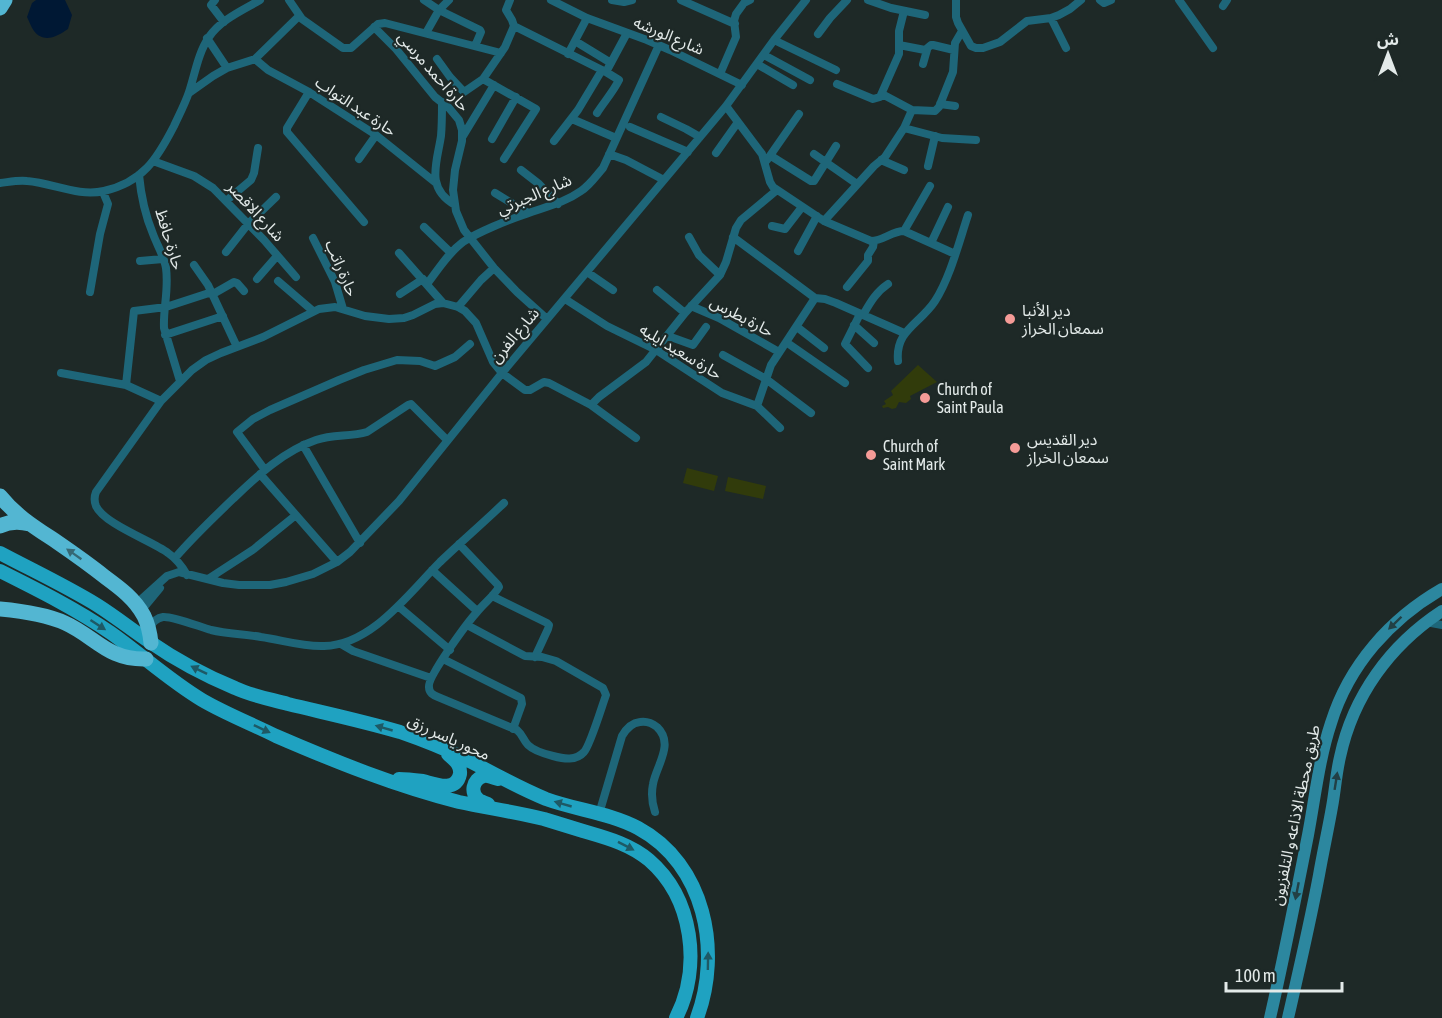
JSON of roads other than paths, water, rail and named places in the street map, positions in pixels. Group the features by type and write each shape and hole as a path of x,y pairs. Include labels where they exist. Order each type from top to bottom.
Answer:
{"highway":[{"path":"0,8 5,0"},
{"path":"0,496 9,507 30,524 123,591 138,608 150,636"},
{"path":"0,526 11,522 30,524"},
{"path":"0,598 28,608 39,615"},
{"path":"0,609 39,615 66,623 109,652 118,656 146,659"}],"main road":[{"name":"محور ياسر رزق","path":"0,553 150,636 188,665 243,691 382,727 442,749 547,799 629,824 648,834 671,855 691,882 704,914 708,950 707,977 697,1018"},
{"path":"0,571 48,595 110,632 205,702 325,758 382,779 457,801 542,819 632,848 650,861 665,878 682,908 689,930 690,975 684,1000 676,1018"},
{"path":"382,779 416,780 450,786 457,781 460,768 456,761 442,749"},
{"path":"509,782 484,776 478,780 473,789 480,800 512,813"}],"street":[{"path":"215,0 211,5 224,22"},
{"path":"0,183 29,181 78,192 103,192 139,175 153,161 166,142 189,93 207,38 224,22 260,0"},
{"path":"290,0 299,16 339,46 347,49 354,46 378,24 386,23 501,53"},
{"path":"424,0 480,30 475,46"},
{"path":"426,33 449,0"},
{"path":"437,59 450,77 464,92 467,92 483,79 501,53 514,26 506,10 510,0"},
{"name":"شارع الورشه","path":"551,0 563,3 587,18 659,45 742,85"},
{"path":"612,0 624,2 632,0"},
{"path":"681,0 735,24"},
{"path":"720,74 736,37 736,14 744,3 750,0"},
{"name":"شارع الفرن","path":"187,575 239,585 270,585 313,574 337,562 360,543 399,501 502,373 726,106 806,0"},
{"path":"818,34 847,0"},
{"path":"868,0 904,12 925,15"},
{"path":"956,0 956,17 971,46 976,48 1000,42 1027,21 1051,18 1070,9 1081,0"},
{"path":"1100,0 1104,3 1111,0"},
{"path":"1179,0 1213,48"},
{"path":"837,84 873,99 880,97 899,54 899,31 904,12"},
{"path":"189,93 227,68 255,59 299,16"},
{"path":"568,54 587,18"},
{"path":"1051,18 1066,48"},
{"path":"514,26 619,80 597,113"},
{"name":"حارة احمد مرسي","path":"374,27 396,49 435,97 459,120 463,136 454,180 455,205 470,238 517,292 548,319"},
{"path":"882,94 912,110 935,111 953,72 957,37 962,31"},
{"path":"554,141 611,63 627,33"},
{"path":"207,38 227,68"},
{"path":"774,40 836,70"},
{"path":"575,41 611,63"},
{"name":"شارع الجبرتي","path":"400,294 425,282 463,242 528,213 558,204 589,185 603,168 659,45"},
{"path":"899,45 927,50"},
{"path":"923,64 931,45 954,51"},
{"path":"764,55 810,80"},
{"name":"حارة عبد التواب","path":"255,59 276,75 309,92 375,135 436,183 443,196 455,205"},
{"path":"757,64 793,85"},
{"path":"483,79 536,108 504,159"},
{"path":"463,136 494,85"},
{"path":"309,92 287,132 364,222"},
{"path":"492,139 516,97"},
{"path":"436,183 435,171 441,137 442,102"},
{"path":"940,104 955,106"},
{"path":"726,106 768,160 811,181 817,179 836,146"},
{"path":"798,251 821,218 890,151 912,110"},
{"path":"799,114 768,160 770,182 777,190 821,218 874,241 892,233 904,231 955,254"},
{"path":"661,117 700,137"},
{"path":"572,119 616,138"},
{"path":"716,153 738,122"},
{"path":"630,127 688,152"},
{"path":"904,128 935,136 976,140"},
{"path":"359,159 375,135"},
{"path":"928,166 935,136"},
{"path":"226,201 251,180 258,148"},
{"path":"609,154 626,160 664,180"},
{"path":"814,154 857,184"},
{"path":"881,160 904,170"},
{"name":"شارع الاقصر","path":"153,161 204,181 213,188 296,277"},
{"path":"521,170 539,184 558,204"},
{"name":"حارة حافظ","path":"139,175 146,216 163,259 167,280 163,321 165,336 180,381"},
{"path":"904,231 930,186"},
{"path":"591,405 646,362 720,275 741,220 777,190"},
{"path":"90,292 100,234 108,204 103,192"},
{"path":"495,193 528,213"},
{"path":"226,252 248,224 276,197"},
{"path":"772,226 785,229 802,207"},
{"path":"931,243 948,207"},
{"path":"898,361 898,346 904,333 925,315 937,298 968,215"},
{"path":"424,228 451,253"},
{"path":"689,237 699,255 720,275"},
{"path":"733,237 815,298 836,303 904,333"},
{"name":"حارة راتب","path":"313,238 335,282 343,309"},
{"path":"847,287 868,261 874,241"},
{"path":"399,253 443,303"},
{"path":"257,279 278,256"},
{"path":"140,261 163,259"},
{"path":"194,265 212,293 237,347"},
{"path":"458,307 494,268"},
{"path":"587,272 613,290"},
{"path":"278,280 314,311"},
{"path":"126,386 134,310 166,307 212,293 234,282 244,291"},
{"path":"868,368 845,344 861,315 880,289 888,284"},
{"name":"حارة بطرس","path":"657,290 688,310 719,318 779,352"},
{"path":"757,406 766,379 779,352 815,298"},
{"name":"حارة سعيد ايليه","path":"565,299 607,326 656,350 722,393 757,406 780,428"},
{"path":"138,608 164,584 187,575 175,558 114,522 98,509 94,498 96,492 160,400 192,370 206,360 276,331 314,311 327,308 343,309 373,318 397,319 414,315 435,304 443,303 458,307 476,323 493,362 502,373 525,390 547,382 591,405 636,438"},
{"path":"165,336 223,316"},
{"path":"854,325 874,343"},
{"path":"668,336 693,345 706,327"},
{"path":"797,327 824,348"},
{"path":"786,342 845,383"},
{"path":"337,562 262,472 237,432 253,419 364,370 397,360 420,361 435,366 455,357 470,344"},
{"path":"723,355 766,379 811,413"},
{"path":"61,374 126,386 160,400"},
{"path":"175,558 262,472 303,445 327,436 367,432 411,404 447,440"},
{"path":"303,445 360,543"},
{"path":"150,636 158,619 167,617 219,631 305,645 341,644 368,631 398,606 459,544 504,504"},
{"path":"208,579 254,549 296,514"},
{"path":"459,544 498,585 498,590 467,625 431,678 429,687 434,695 513,729 522,735 528,745 542,753 562,759 578,757 586,750 606,695 605,690 556,661 520,654 467,625"},
{"path":"432,570 477,611"},
{"name":"طريق محطة الاذاعه و التلفزيون","path":"1270,1018 1330,723 1341,696 1365,657 1386,631 1414,607 1442,589"},
{"path":"492,596 548,623 548,629 535,657"},
{"path":"398,606 450,650"},
{"name":"طريق محطة الاذاعه و التلفزيون","path":"1288,1018 1317,887 1339,759 1348,729 1368,687 1385,662 1405,639 1442,611"},
{"path":"1425,622 1442,625"},
{"path":"341,644 353,651 431,678"},
{"path":"443,659 521,698 522,704 513,729"},
{"path":"1341,696 1358,706"},
{"path":"599,814 622,736 633,724 644,722 655,725 663,739 664,753 653,784 652,798 655,812"},
{"path":"1308,833 1319,830 1326,838"}],"water":[{"path":"36,0 65,0 72,15 68,29 47,38 38,35 27,17 32,3"}],"place":[{"name":"دير الأنبا سمعان الخراز","path":"1010,319"},
{"name":"Church of Saint Paula","path":"925,398"},
{"name":"دير القديس سمعان الخراز","path":"1015,448"},
{"name":"Church of Saint Mark","path":"871,455"}]}
